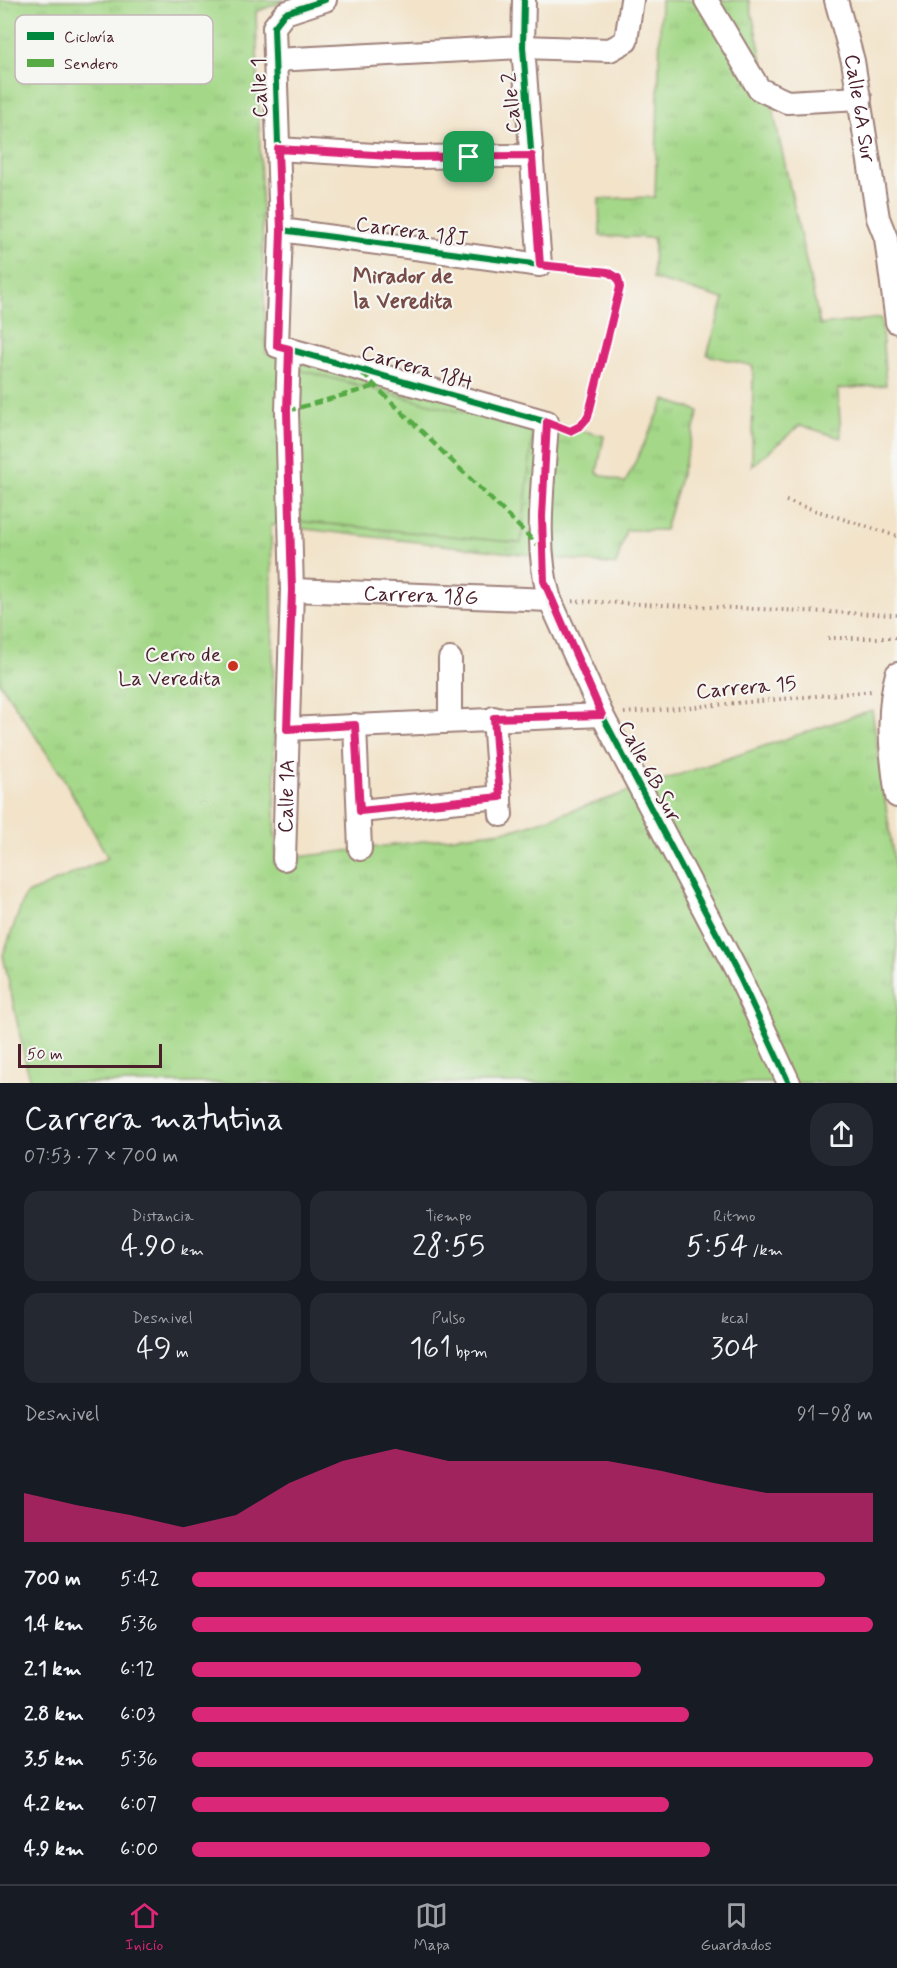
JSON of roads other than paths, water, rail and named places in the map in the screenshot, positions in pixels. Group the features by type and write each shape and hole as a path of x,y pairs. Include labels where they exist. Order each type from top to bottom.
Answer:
{"street":[{"name":"Calle 1","path":"283,347 274,27 285,13 325,0"},
{"name":"Calle 2","path":"524,0 523,47 540,265"},
{"path":"275,60 523,47 610,50 626,41 632,0"},
{"path":"706,0 759,89 787,102 860,98"},
{"name":"Calle 6A Sur","path":"836,0 853,61 878,218 891,232 897,322"},
{"path":"278,149 406,157 532,156"},
{"name":"Carrera 18J","path":"281,230 540,265"},
{"name":"Carrera 18H","path":"283,347 547,422"},
{"name":"Calle 1A","path":"283,347 292,590 284,859"},
{"name":"Calle 6B Sur","path":"547,422 542,517 544,581 550,600 602,715 740,978 789,1083"},
{"name":"Carrera 18G","path":"292,590 550,600"},
{"path":"450,659 450,720"},
{"path":"896,684 891,756 897,796"},
{"path":"287,729 602,715"},
{"path":"360,811 500,806 494,718"},
{"path":"355,725 360,849"}],"place":[{"name":"Cerro de La Veredita","path":"233,666"}],"district":[{"name":"Mirador de la Veredita","path":"403,288"}]}
